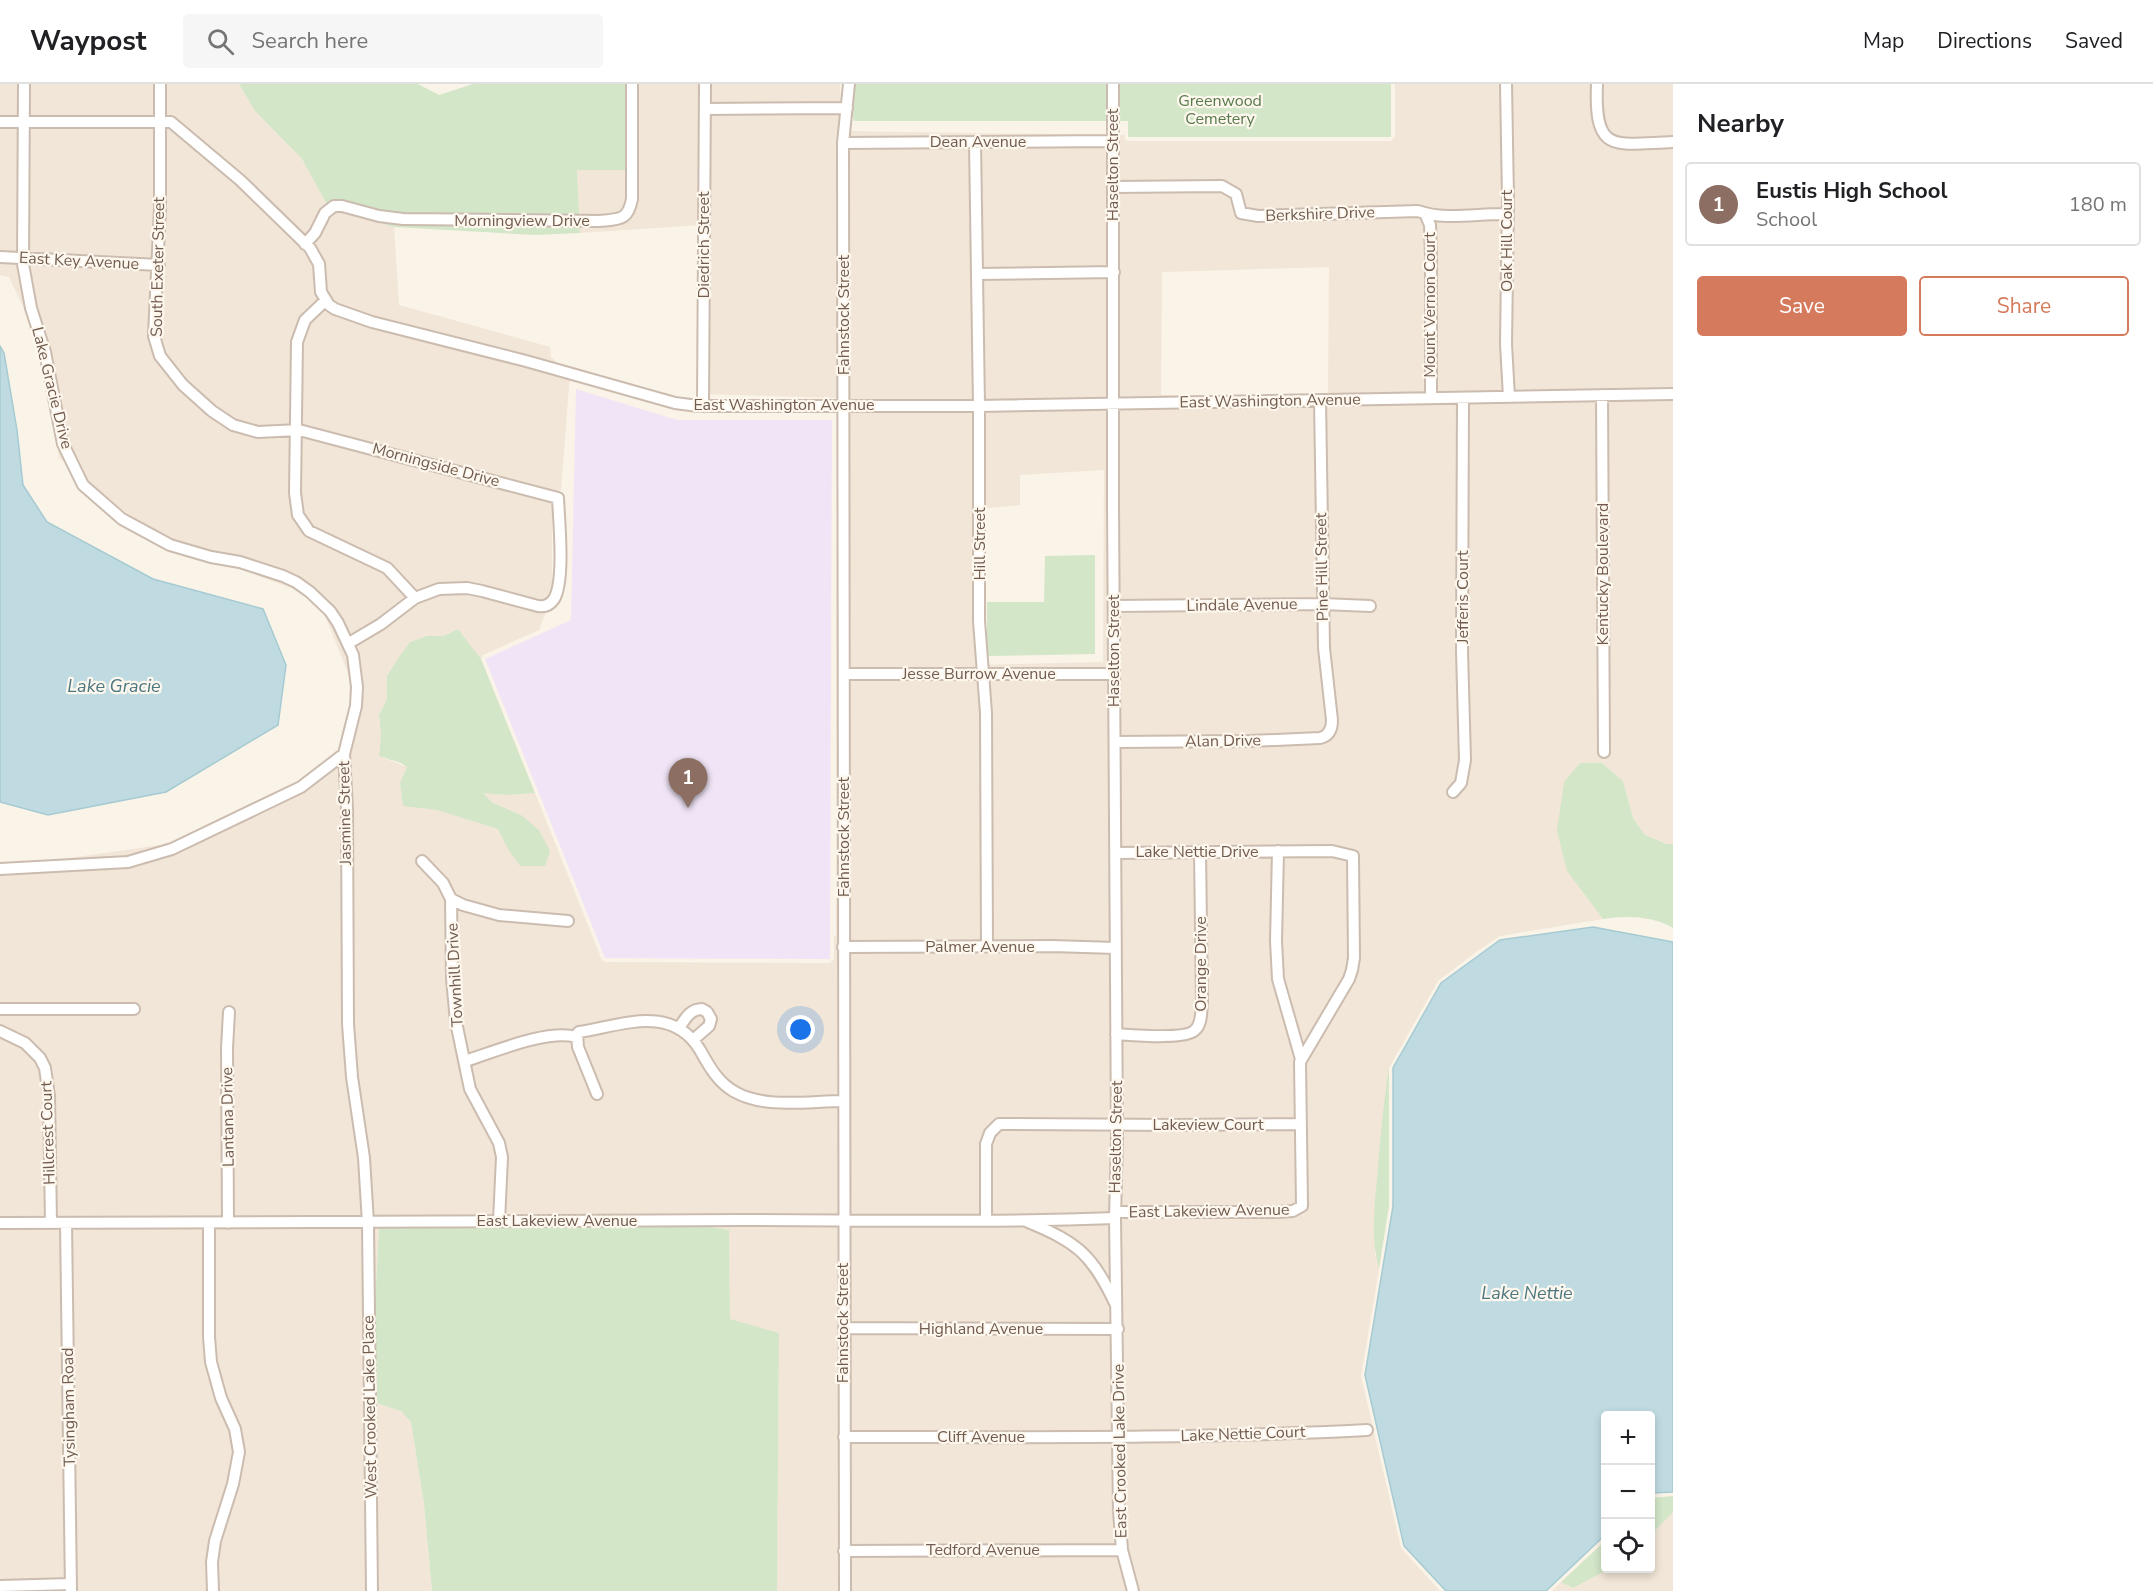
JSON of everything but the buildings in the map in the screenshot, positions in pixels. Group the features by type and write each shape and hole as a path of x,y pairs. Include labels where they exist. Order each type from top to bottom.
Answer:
{"street":[{"name":"Lake Gracie Drive","path":"24,84 23,257 25,278 45,352 63,444 83,485 122,519 170,545 211,557 240,562 296,582 330,611 349,643"},
{"name":"South Exeter Street","path":"160,84 159,265 154,336 160,356 183,385 212,411 233,425 258,432 296,430"},
{"name":"Morningview Drive","path":"305,244 315,233 325,213 334,206 379,216 428,220 599,221 622,218 630,210 632,199 632,84"},
{"name":"Diedrich Street","path":"703,406 705,84"},
{"name":"Fahnstock Street","path":"845,1591 843,143 849,84"},
{"name":"Haselton Street","path":"1113,84 1117,1125 1115,1215"},
{"name":"Oak Hill Court","path":"1506,84 1506,344 1509,397"},
{"path":"1597,84 1597,119 1600,129 1608,139 1624,143 1673,142"},
{"path":"705,109 847,108"},
{"path":"0,123 171,122 200,144 240,180 305,244 319,264 321,292 326,300 306,320 297,342 295,493 298,515 303,525 322,538 387,568 415,598 381,624 349,643"},
{"name":"Dean Avenue","path":"843,143 1113,141"},
{"name":"Hill Street","path":"975,142 979,621 986,713 987,946"},
{"name":"Berkshire Drive","path":"1113,187 1222,186 1236,194 1241,213 1258,216 1418,211 1467,215 1507,214"},
{"name":"Mount Vernon Court","path":"1425,213 1430,225 1431,246 1431,398"},
{"name":"East Key Avenue","path":"0,257 159,265"},
{"path":"977,274 1114,272"},
{"name":"East Washington Avenue","path":"326,300 335,309 372,322 526,361 675,403 703,406 979,406 1673,394"},
{"name":"Kentucky Boulevard","path":"1602,395 1604,752"},
{"name":"Jefferis Court","path":"1453,792 1461,783 1465,760 1462,651 1463,398"},
{"name":"Pine Hill Street","path":"1320,400 1324,660 1332,720 1329,733"},
{"name":"Morningside Drive","path":"296,430 340,439 558,498 559,580 554,600 549,604 538,606 467,588 439,589 415,598"},
{"name":"Lindale Avenue","path":"1114,606 1323,604 1370,606"},
{"name":"Jasmine Street","path":"349,643 357,687 353,720 344,754 348,1024 352,1077 364,1158 368,1223"},
{"name":"Jesse Burrow Avenue","path":"844,674 1114,674"},
{"name":"Alan Drive","path":"1115,742 1262,741 1320,738 1329,733"},
{"path":"0,868 128,862 154,855 204,835 301,788 344,754"},
{"name":"Lake Nettie Drive","path":"1116,853 1332,851 1353,856 1354,957 1352,970 1349,979 1301,1059"},
{"name":"Orange Drive","path":"1116,1034 1185,1036 1197,1029 1200,1024 1203,1003 1200,852"},
{"path":"1278,852 1276,941 1278,979 1301,1059 1299,1124"},
{"path":"422,861 443,883 452,899 478,911 568,921"},
{"name":"Townhill Drive","path":"452,899 456,1022 470,1089 499,1143 501,1157 499,1221"},
{"name":"Palmer Avenue","path":"843,947 1116,948"},
{"path":"0,1009 134,1009"},
{"path":"679,1028 693,1010 702,1009 707,1012 711,1019 709,1026 693,1040"},
{"name":"Lantana Drive","path":"228,1223 227,1048 229,1012"},
{"path":"576,1037 579,1032 642,1020 657,1021 679,1028 693,1040 719,1079 734,1092 745,1097 772,1102 843,1101"},
{"name":"Hillcrest Court","path":"0,1031 25,1043 40,1058 45,1068 49,1096 51,1223"},
{"path":"465,1061 541,1038 560,1034 576,1037"},
{"path":"576,1037 597,1094"},
{"name":"Lakeview Court","path":"986,1220 986,1144 993,1128 1004,1123 1299,1124"},
{"name":"East Lakeview Avenue","path":"0,1223 1022,1220 1115,1215 1293,1211 1302,1206 1299,1124"},
{"name":"East Crooked Lake Drive","path":"1115,1215 1119,1511 1122,1550 1133,1591"},
{"name":"East Crooked Lake Drive","path":"1022,1220 1058,1234 1079,1248 1098,1271 1117,1308"},
{"name":"Tysingham Road","path":"66,1223 71,1588"},
{"path":"209,1223 211,1362 220,1398 235,1429 239,1452 233,1484 215,1541 212,1562 213,1591"},
{"name":"West Crooked Lake Place","path":"368,1223 372,1591"},
{"name":"Highland Avenue","path":"844,1328 1118,1329"},
{"name":"Lake Nettie Court","path":"1119,1436 1247,1436 1367,1430"},
{"name":"Cliff Avenue","path":"844,1437 1119,1436"},
{"name":"Tedford Avenue","path":"844,1551 1122,1550"},
{"path":"0,1586 71,1588"}],"shaded area":[{"path":"0,84 239,84 255,111 302,159 329,208 394,227 399,305 550,347 551,357 570,374 561,490 552,493 552,595 539,630 483,655 481,659 458,629 444,636 427,636 410,642 387,676 387,699 379,715 381,735 379,756 407,767 400,783 403,805 437,810 499,829 508,849 521,815 493,803 482,792 507,795 535,793 602,960 605,962 830,963 834,959 834,936 836,936 837,398 700,394 701,225 580,233 577,170 635,84 840,84 841,131 1109,135 1113,1136 1110,1213 0,1218 0,864 62,859 175,843 302,782 347,741 352,683 318,598 159,539 59,458 49,362 9,277 0,275","holes":["1104,470 1103,662 980,665 977,509 1020,505 1020,475"]},
{"path":"1395,84 1673,84 1673,389 1328,395 1329,267 1162,272 1161,395 1254,396 1119,399 1118,135 1125,135 1125,140 1129,141 1391,141 1395,137"},
{"path":"576,389 677,420 832,420 830,959 605,958 485,659 571,620"},
{"path":"1673,399 1673,844 1645,835 1633,818 1623,781 1602,763 1579,763 1567,871 1603,919 1500,936 1476,952 1438,981 1389,1068 1375,1255 1379,1269 1361,1376 1401,1548 1440,1591 1139,1591 1127,1549 1124,1511 1123,1311 1119,1218 1119,409"},
{"path":"1110,1224 1112,1287 1102,1269 1082,1244 1068,1234 1050,1226"},
{"path":"1021,1225 1056,1239 1076,1253 1095,1274 1113,1310 1118,1551 1128,1591 777,1591 779,1333 730,1320 729,1230 704,1226"},
{"path":"0,1228 379,1228 370,1401 401,1411 411,1422 424,1504 432,1591 0,1591"},
{"path":"1673,1512 1673,1591 1552,1591 1561,1582 1573,1588 1601,1573 1655,1573 1655,1531"}],"green space":[{"path":"239,84 418,84 439,95 473,84 635,84 634,170 577,170 580,233 535,235 394,227 329,208 302,159 255,111"},
{"name":"Greenwood Cemetery","path":"845,84 1391,84 1391,137 1128,137 1128,121 854,121 845,96"},
{"path":"1095,555 1095,654 987,656 987,602 1044,602 1045,556"},
{"path":"458,629 481,659 535,793 507,795 483,793 493,803 521,815 539,830 550,851 545,866 520,866 498,829 437,810 403,806 400,783 407,767 379,756 381,735 379,715 387,699 387,676 410,642 427,636 444,636"},
{"path":"1580,763 1602,763 1623,781 1633,818 1645,835 1667,844 1673,844 1673,928 1657,921 1639,918 1603,919 1567,871 1557,831 1564,782"},
{"path":"1389,1068 1389,1206 1379,1269 1374,1236 1374,1214"},
{"path":"704,1226 729,1230 730,1319 779,1333 777,1591 432,1591 424,1504 411,1422 401,1411 370,1401 379,1228"},
{"path":"1673,1496 1673,1512 1655,1531 1655,1519 1655,1498"},
{"path":"1601,1545 1601,1573 1573,1588 1561,1582"}],"water":[{"name":"Lake Gracie","path":"0,346 4,353 17,430 23,485 47,522 153,579 263,609 286,665 278,725 166,792 48,815 0,802"},
{"name":"Lake Nettie","path":"1593,927 1673,942 1673,1492 1655,1493 1655,1411 1601,1411 1601,1539 1546,1591 1446,1591 1404,1546 1365,1375 1393,1206 1393,1068 1441,983 1500,940"}],"place":[{"name":"Eustis High School","path":"688,808"}]}
